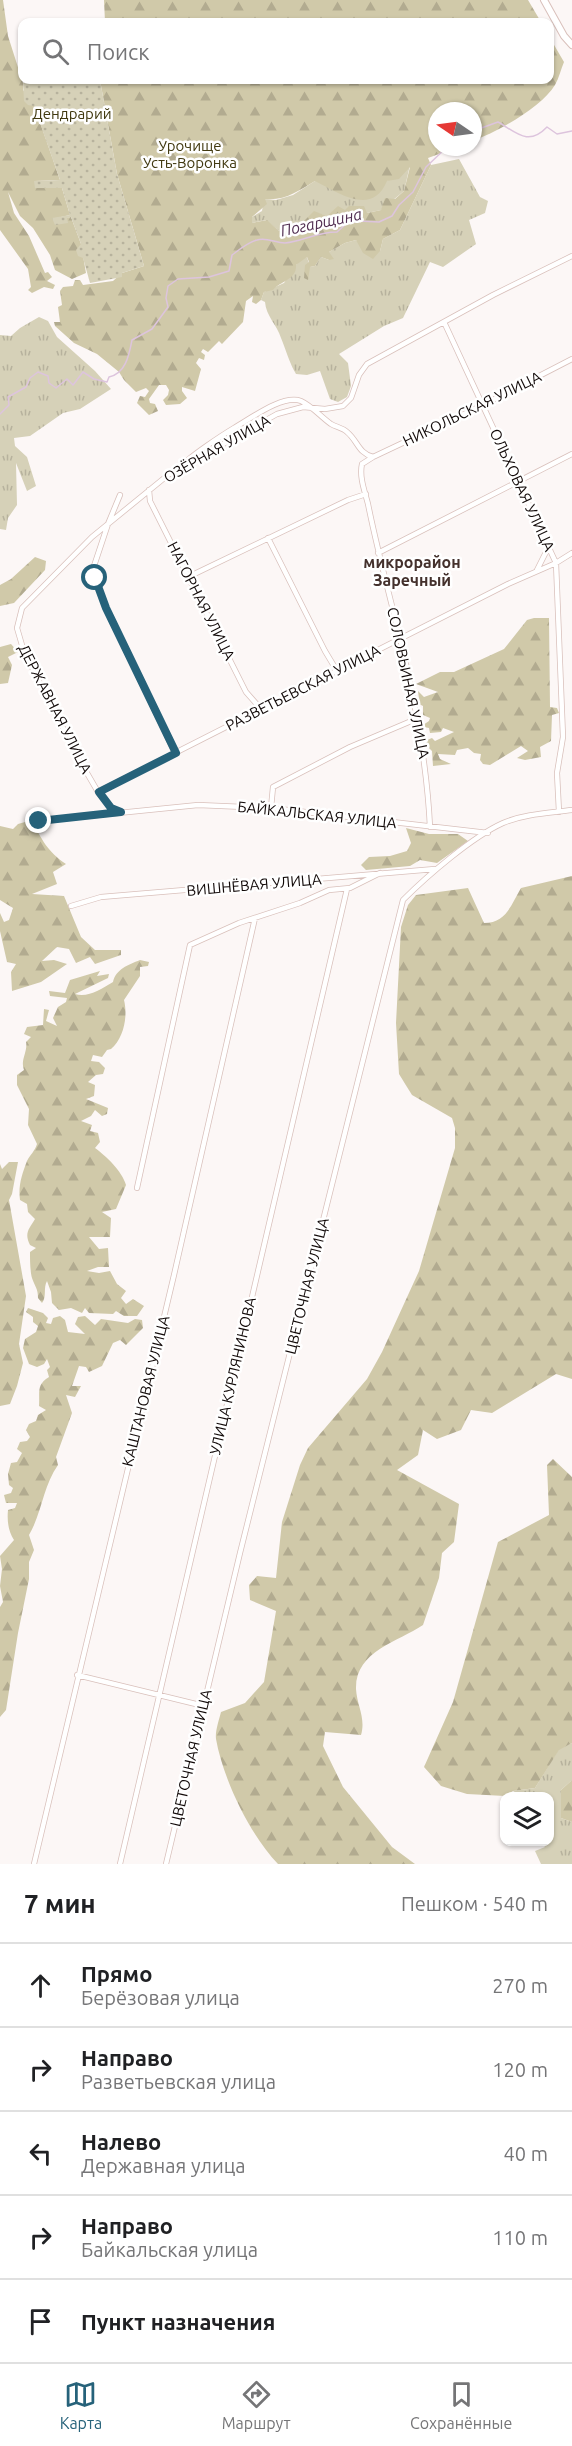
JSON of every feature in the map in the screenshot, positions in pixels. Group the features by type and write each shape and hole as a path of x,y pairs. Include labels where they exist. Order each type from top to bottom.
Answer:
{"street":[{"path":"544,0 572,45"},
{"name":"ОЗЁРНАЯ УЛИЦА","path":"17,628 22,608 92,537 149,490 182,467 277,414 303,407 325,409 347,403 359,375 367,364 572,256"},
{"name":"ОЛЬХОВАЯ УЛИЦА","path":"444,322 556,563 563,737 557,773 559,812"},
{"name":"НИКОЛЬСКАЯ УЛИЦА","path":"373,457 483,405 572,359"},
{"path":"182,467 184,462 228,432 284,401 301,401 331,424 347,431 361,452 373,457"},
{"path":"378,553 572,454"},
{"name":"СОЛОВЬИНАЯ УЛИЦА","path":"373,457 365,461 361,469 378,553 400,640 428,779 430,827"},
{"name":"НАГОРНАЯ УЛИЦА","path":"149,490 150,501 246,692 261,709"},
{"path":"188,577 348,500 366,494"},
{"path":"120,495 94,566 95,578 106,608 176,753"},
{"path":"268,538 337,671"},
{"path":"536,571 546,555 548,546"},
{"name":"РАЗВЕТЬЕВСКАЯ УЛИЦА","path":"99,792 536,571 556,563 572,552"},
{"name":"ДЕРЖАВНАЯ УЛИЦА","path":"17,628 24,652 80,761 111,808 121,812"},
{"path":"271,808 273,787 350,747 416,719"},
{"name":"БАЙКАЛЬСКАЯ УЛИЦА","path":"39,821 198,805 271,808 488,832"},
{"name":"ЦВЕТОЧНАЯ УЛИЦА","path":"166,1864 403,900 426,878 488,832 504,823 534,815 572,810"},
{"name":"ВИШНЁВАЯ УЛИЦА","path":"70,906 101,897 438,869"},
{"path":"137,1188 190,945 329,890 347,889 364,883 380,873"},
{"name":"УЛИЦА КУРЛЯНИНОВА","path":"120,1864 347,889"},
{"name":"КАШТАНОВАЯ УЛИЦА","path":"34,1864 77,1675 174,1275 255,918"},
{"path":"77,1675 204,1706"}],"green space":[{"path":"0,0 3,0 8,36 18,67 18,84 23,84 23,90 34,105 60,180 35,181 35,188 62,188 70,215 52,219 71,217 81,244 86,273 72,279 55,270 50,255 33,228 20,216 8,192 14,213 29,236 45,273 48,272 52,277 47,281 55,285 53,289 44,287 32,293 28,290 31,287 28,269 0,230"},
{"path":"104,0 528,0 539,18 105,18"},
{"name":"Урочище Усть-Воронка","path":"554,45 564,62 555,85 540,102 518,118 482,137 482,102 428,102 428,156 433,156 428,158 431,165 400,230 383,239 380,251 373,259 363,253 356,240 345,243 329,252 334,259 321,257 315,266 310,267 308,280 304,278 305,265 309,262 307,257 296,265 296,270 291,277 273,290 264,292 261,300 256,304 252,302 253,296 246,301 243,322 222,344 219,341 208,352 203,349 201,352 205,355 204,360 199,358 196,363 201,369 195,391 182,387 187,398 180,404 166,405 163,400 169,390 166,385 159,385 149,399 158,411 149,415 137,403 140,396 145,397 149,391 146,388 136,392 119,372 97,354 74,343 55,326 54,322 60,322 58,307 62,305 60,291 63,287 73,286 75,280 80,280 83,285 113,281 122,273 144,266 117,174 101,84 554,84","holes":["410,167 404,191 395,199 385,198 381,210 367,213 364,206 349,206 345,210 338,206 327,216 314,211 295,230 279,231 267,220 252,223 252,217 267,204 265,199 285,197 315,181 344,196 364,200 373,198 381,192 387,181 399,179"]},
{"name":"Дендрарий","path":"23,84 101,84 117,174 144,266 122,273 122,277 90,283 83,258 78,256 76,250 81,244 71,217 67,218 68,223 55,225 52,218 70,215 62,188 35,188 34,181 60,180 34,106 24,101"},
{"path":"459,159 480,197 488,201 485,213 469,220 476,244 443,267 430,262 403,318 384,326 339,354 348,363 351,386 347,397 338,402 330,399 320,371 307,375 296,374 279,333 267,312 265,302 261,300 264,292 284,283 301,259 307,257 310,267 315,266 321,257 329,260 329,252 345,243 356,240 360,244 380,251 383,239 400,230 431,165"},
{"path":"410,165 404,191 381,210 367,213 345,210 327,216 314,212 295,230 279,231 266,220 252,223 252,217 262,211 264,199 276,200 293,195 315,181 387,181"},
{"path":"39,317 48,321 57,337 95,371 111,389 80,409 63,413 30,436 14,438 15,446 27,457 36,486 27,491 16,463 17,505 8,518 6,530 0,529 0,335 11,336"},
{"path":"35,557 46,561 45,570 14,603 0,606 0,585 11,579"},
{"path":"549,618 550,707 557,708 559,713 552,715 551,741 540,747 541,757 525,760 517,758 528,751 521,746 490,765 483,764 480,760 481,754 474,753 468,748 457,750 455,755 438,754 440,759 451,764 433,766 432,751 426,745 427,740 432,738 435,741 454,732 443,728 441,732 430,733 429,728 424,727 423,725 430,718 423,715 423,706 417,703 415,698 419,699 418,691 424,697 438,692 416,684 440,672 454,672 504,649 527,620"},
{"path":"11,644 18,652 8,657 12,665 8,683 0,684 0,647"},
{"path":"32,820 46,845 66,864 53,872 57,884 32,894 64,896 81,937 95,950 121,950 121,955 95,964 90,957 76,963 69,949 57,947 42,961 54,960 67,964 41,982 12,991 11,972 16,964 7,962 0,931 0,913 4,922 9,920 13,908 0,900 0,826 13,829 18,824"},
{"path":"406,828 429,834 458,834 468,841 437,863 420,860 410,866 366,870 361,865 369,857 390,856 407,851 411,843"},
{"path":"572,876 572,1379 556,1374 492,1413 471,1410 461,1430 437,1439 423,1430 418,1455 397,1470 459,1504 454,1542 442,1553 439,1578 423,1625 380,1649 363,1665 356,1689 362,1717 361,1735 325,1732 323,1746 343,1787 392,1847 415,1864 278,1864 257,1838 239,1806 225,1771 216,1739 221,1712 245,1703 264,1682 276,1611 250,1600 249,1585 257,1576 276,1578 282,1522 300,1465 308,1448 367,1379 382,1352 419,1271 455,1148 455,1128 452,1118 412,1095 399,1074 396,1023 401,927 408,905 416,895 468,888 484,923 498,920 503,916 511,907 521,888"},
{"path":"140,960 149,962 148,966 140,967 140,976 124,1000 125,1020 122,1033 111,1049 107,1050 102,1057 93,1055 91,1061 99,1062 105,1068 103,1074 96,1075 88,1082 95,1085 94,1096 86,1099 108,1108 107,1114 102,1116 95,1110 91,1116 81,1121 92,1125 90,1131 98,1133 100,1142 95,1148 117,1169 126,1185 116,1209 102,1212 111,1218 110,1237 89,1237 99,1249 108,1248 109,1267 98,1267 87,1271 99,1273 110,1271 117,1284 126,1291 121,1298 126,1304 133,1299 144,1306 137,1316 124,1316 116,1311 113,1314 89,1313 85,1308 82,1313 71,1308 59,1310 52,1303 47,1281 42,1303 38,1298 31,1275 30,1261 30,1252 36,1248 30,1245 27,1237 35,1219 28,1212 27,1204 20,1200 22,1175 37,1144 28,1125 29,1109 17,1085 17,1075 24,1070 26,1042 31,1037 24,1034 27,1027 43,1025 44,1009 49,1010 46,1021 57,1026 53,1018 58,1007 66,1002 67,998 50,996 49,991 65,993 70,980 100,971 97,976 109,974 108,978 75,994 90,994 113,982 120,971"},
{"path":"9,1162 18,1162 9,1200 26,1296 19,1344 23,1363 10,1404 0,1406 0,1164 2,1169"},
{"path":"28,1308 43,1313 48,1318 46,1323 51,1324 53,1318 60,1316 65,1320 68,1332 85,1334 75,1324 78,1317 85,1316 95,1325 101,1319 128,1323 135,1319 142,1320 143,1328 126,1345 120,1340 113,1343 102,1366 89,1372 86,1367 79,1366 72,1386 81,1386 75,1397 66,1395 72,1413 56,1457 58,1465 49,1482 29,1535 34,1550 29,1562 29,1579 6,1710 0,1717 0,1607 3,1602 0,1586 2,1569 0,1556 14,1540 8,1525 8,1510 15,1508 17,1503 6,1503 4,1495 11,1493 13,1488 9,1485 8,1474 11,1463 17,1462 22,1453 17,1449 20,1442 27,1441 30,1437 26,1430 29,1424 36,1421 38,1415 46,1410 39,1406 40,1389 42,1383 49,1377 47,1370 50,1367 47,1359 44,1364 37,1367 29,1364 23,1348 25,1339 36,1332 38,1326 33,1322 33,1317 26,1312"},
{"path":"553,1459 572,1477 572,1743 559,1750 535,1788 500,1792 500,1796 467,1794 441,1786 424,1767 453,1702 498,1542 549,1515 547,1465"},
{"path":"572,1743 572,1780 561,1790 561,1818 572,1822 572,1864 541,1864 535,1851 544,1846 554,1846 554,1792 513,1791 535,1788 559,1749"},
{"path":"572,1780 572,1822 561,1818 561,1790"}],"waterway":[{"name":"Погарщина","path":"482,128 498,122 528,137 540,133 547,127 557,134 572,131"},
{"name":"Погарщина","path":"0,414 9,405 8,397 26,387 30,378 38,372 48,376 49,383 56,388 67,379 73,385 83,372 94,379 107,382 109,377 115,375 123,367 132,340 152,329 168,307 166,298 168,286 178,279 209,277 229,271 232,255 250,242 264,239 281,243 292,242 323,233 337,232 346,224 359,221 379,222 392,216 399,205 413,192 426,167 438,156"}],"district":[{"name":"микрорайон Заречный","path":"412,571"}],"route":[{"path":"39,821 121,812 111,808 99,792 176,753 106,608 95,578"}]}
